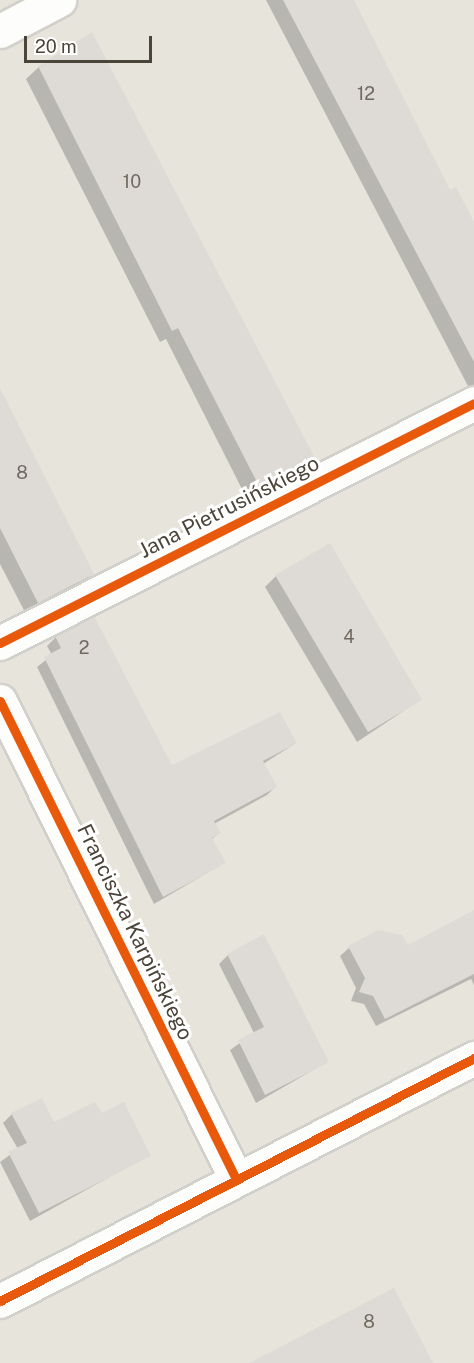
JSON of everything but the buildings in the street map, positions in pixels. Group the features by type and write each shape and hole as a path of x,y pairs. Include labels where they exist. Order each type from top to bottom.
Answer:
{"street":[{"path":"0,31 59,0"},
{"name":"Jana Pietrusińskiego","path":"0,644 474,403"},
{"name":"Franciszka Karpińskiego","path":"0,701 236,1179"},
{"path":"0,1301 474,1058"}],"shaded area":[{"path":"0,0 474,0 474,1363 0,1363"}],"cycle path":[{"path":"0,643 474,403"},
{"path":"0,701 236,1179"},
{"path":"0,1301 474,1058"}]}
